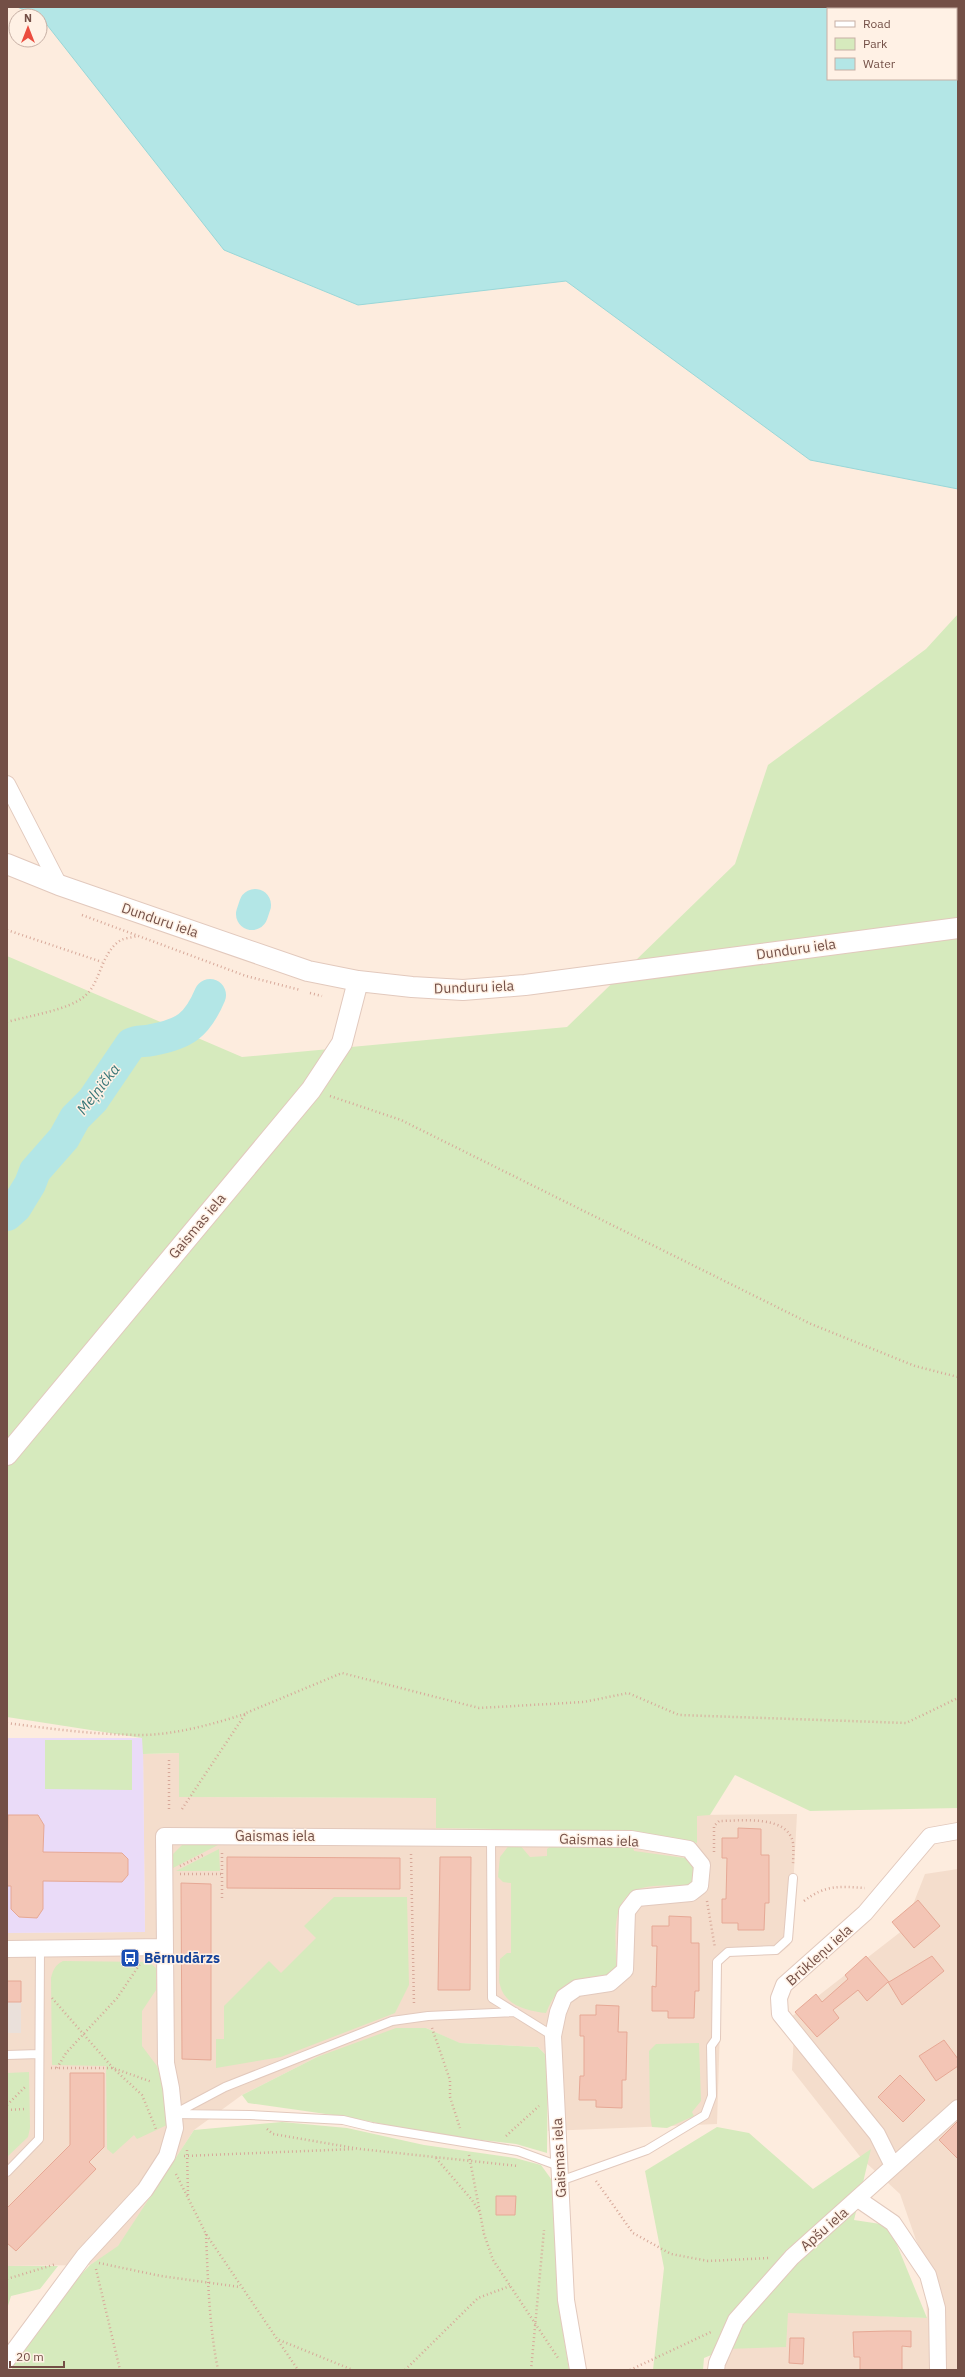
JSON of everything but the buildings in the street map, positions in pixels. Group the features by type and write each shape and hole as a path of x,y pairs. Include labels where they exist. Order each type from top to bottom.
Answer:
{"street":[{"path":"8,789 58,885"},
{"name":"Dunduru iela","path":"7,864 58,885 308,972 358,981 412,987 462,990 525,985 958,928"},
{"name":"Gaismas iela","path":"7,1455 311,1090 342,1044 358,981"},
{"name":"Brūkleņu iela","path":"892,2164 877,2134 780,2014 779,1998 784,1985 865,1913 930,1836 958,1832"},
{"name":"Gaismas iela","path":"174,2121 171,2088 166,2063 158,1947 164,1874 164,1836 222,1841 410,1837 631,1840 688,1849 702,1865"},
{"path":"700,1886 702,1865"},
{"name":"Gaismas iela","path":"578,2370 566,2300 553,2036 558,2012 564,1997 577,1988 610,1983 625,1970 627,1911 637,1898 691,1892 700,1886"},
{"path":"7,1949 158,1947"},
{"name":"Apšu iela","path":"716,2370 717,2362 736,2320 792,2257 858,2199 892,2164 958,2108"},
{"path":"7,2360 84,2256 145,2190 167,2156 174,2121"},
{"path":"858,2199 893,2223 928,2275 937,2308 938,2370"}],"lane":[{"path":"491,1838 492,1998 553,2036"},
{"path":"174,2121 250,2115 343,2120 372,2127 465,2144 518,2151 560,2173 589,2171 646,2150 705,2115 712,2096 711,2046 716,2039 717,1962 728,1952 776,1950 788,1939 793,1878"},
{"path":"7,2172 39,2139 40,1949"},
{"path":"174,2121 239,2082 392,2021 428,2016 515,2012"},
{"path":"7,2054 39,2054"}],"path":[{"path":"76,912 136,936 246,976 322,996"},
{"path":"7,930 102,962"},
{"path":"7,1022 67,1005 85,996 94,985 102,962 121,940 136,936"},
{"path":"311,1090 401,1120 811,1324 915,1366 958,1377"},
{"path":"7,1723 58,1730 145,1735 209,1726 246,1713 342,1674 479,1708 584,1702 628,1693 678,1715 906,1723 958,1698"},
{"path":"182,1809 246,1713"},
{"path":"169,1757 169,1809"},
{"path":"702,1865 713,1866 714,1826 719,1821 765,1820 779,1826 790,1836 793,1843 793,1878"},
{"path":"410,1837 415,2018"},
{"path":"164,1874 222,1841 222,1898"},
{"path":"164,1874 222,1874"},
{"path":"700,1886 707,1900 717,1962"},
{"path":"790,1911 817,1891 838,1886 885,1890"},
{"path":"57,2068 66,2053 117,1998 158,1947"},
{"path":"39,1984 85,2034 113,2068 142,2095 167,2156 206,2234 298,2370"},
{"path":"428,2016 450,2080 450,2097 472,2162 481,2215 493,2260 562,2364"},
{"path":"7,2104 39,2070 57,2068 113,2068 171,2088"},
{"path":"491,2147 514,2130 556,2089"},
{"path":"7,2110 39,2109"},
{"path":"273,2134 360,2149 526,2167"},
{"path":"167,2156 360,2149"},
{"path":"436,2158 472,2200 481,2215"},
{"path":"589,2171 634,2233 671,2254 708,2261 792,2257"},
{"path":"531,2370 534,2322 545,2224"},
{"path":"206,2234 208,2282 214,2349 218,2370"},
{"path":"7,2279 84,2256"},
{"path":"120,2370 94,2262 161,2276 241,2287"},
{"path":"404,2370 478,2298 510,2286"},
{"path":"630,2370 736,2320"},
{"path":"279,2340 351,2370"}],"shaded area":[{"path":"7,1738 143,1738 145,1932 7,1933"},
{"path":"179,1753 180,1797 436,1798 437,1828 624,1831 697,1843 696,1815 797,1814 790,1945 778,1955 733,1955 722,1963 717,2124 548,2131 548,2057 538,2047 459,2043 426,2028 317,2057 242,2095 194,2130 118,2247 90,2265 7,2266 7,1933 145,1932 143,1754"},
{"path":"958,1869 958,2370 725,2370 726,2349 788,2312 927,2318 925,2260 916,2240 900,2194 862,2159 792,2070 794,2034 791,2017 903,1930 925,1874"},
{"path":"7,1981 21,1981 21,2033 7,2033"}],"green space":[{"path":"958,614 958,1808 810,1811 735,1775 710,1815 697,1816 697,1843 624,1831 436,1828 436,1798 179,1797 179,1753 143,1754 142,1738 7,1717 7,956 242,1057 567,1027 735,864 768,765 926,649"},
{"path":"45,1740 132,1740 132,1790 45,1789"},
{"path":"510,1844 519,1844 530,1857 547,1856 547,1849 553,1844 633,1846 634,1851 685,1858 693,1863 695,1873 693,1886 671,1885 640,1888 626,1897 621,1905 616,1926 616,1969 609,1975 587,1977 570,1982 557,1993 546,2013 532,2011 512,2003 503,1992 499,1982 500,1959 507,1953 511,1953 511,1883 503,1882 498,1877 500,1857"},
{"path":"182,1845 218,1845 173,1868 172,1855"},
{"path":"219,1849 220,1871 176,1871"},
{"path":"334,1897 407,1897 409,1985 395,2013 281,2057 216,2068 216,2039 224,2039 224,2006 269,1961 281,1973 316,1938 304,1926"},
{"path":"63,1961 149,1962 156,1968 156,1990 142,2011 142,2046 157,2066 165,2093 167,2125 137,2139 134,2135 113,2154 107,2149 106,2066 52,2065 51,1978 55,1968"},
{"path":"396,2028 426,2028 460,2043 538,2047 548,2057 547,2153 516,2144 438,2135 347,2117 248,2103 242,2095 317,2057"},
{"path":"699,2043 701,2101 692,2112 694,2116 667,2128 652,2127 650,2116 649,2051 656,2044"},
{"path":"29,2072 30,2128 28,2137 7,2157 7,2073"},
{"path":"282,2122 347,2128 424,2145 515,2158 541,2165 554,2183 557,2295 569,2370 12,2370 12,2365 60,2297 90,2265 118,2246 194,2130"},
{"path":"717,2127 749,2133 813,2189 871,2149 854,2220 887,2225 895,2240 927,2318 788,2313 786,2347 726,2349 704,2358 703,2370 653,2370 664,2268 645,2171"},
{"path":"7,2266 58,2266 40,2289 11,2296 7,2309"}],"water":[{"path":"17,7 958,7 958,489 810,460 566,281 358,305 224,250 48,26 48,8"}],"waterway":[{"name":"Meļņička","path":"252,914 255,905"},
{"name":"Meļņička","path":"7,1215 16,1207 30,1184 35,1171 64,1138 75,1118 93,1100 131,1044 163,1038 173,1035 188,1027 200,1014 210,995"}],"place":[{"name":"Bērnudārzs","path":"130,1958"}]}
